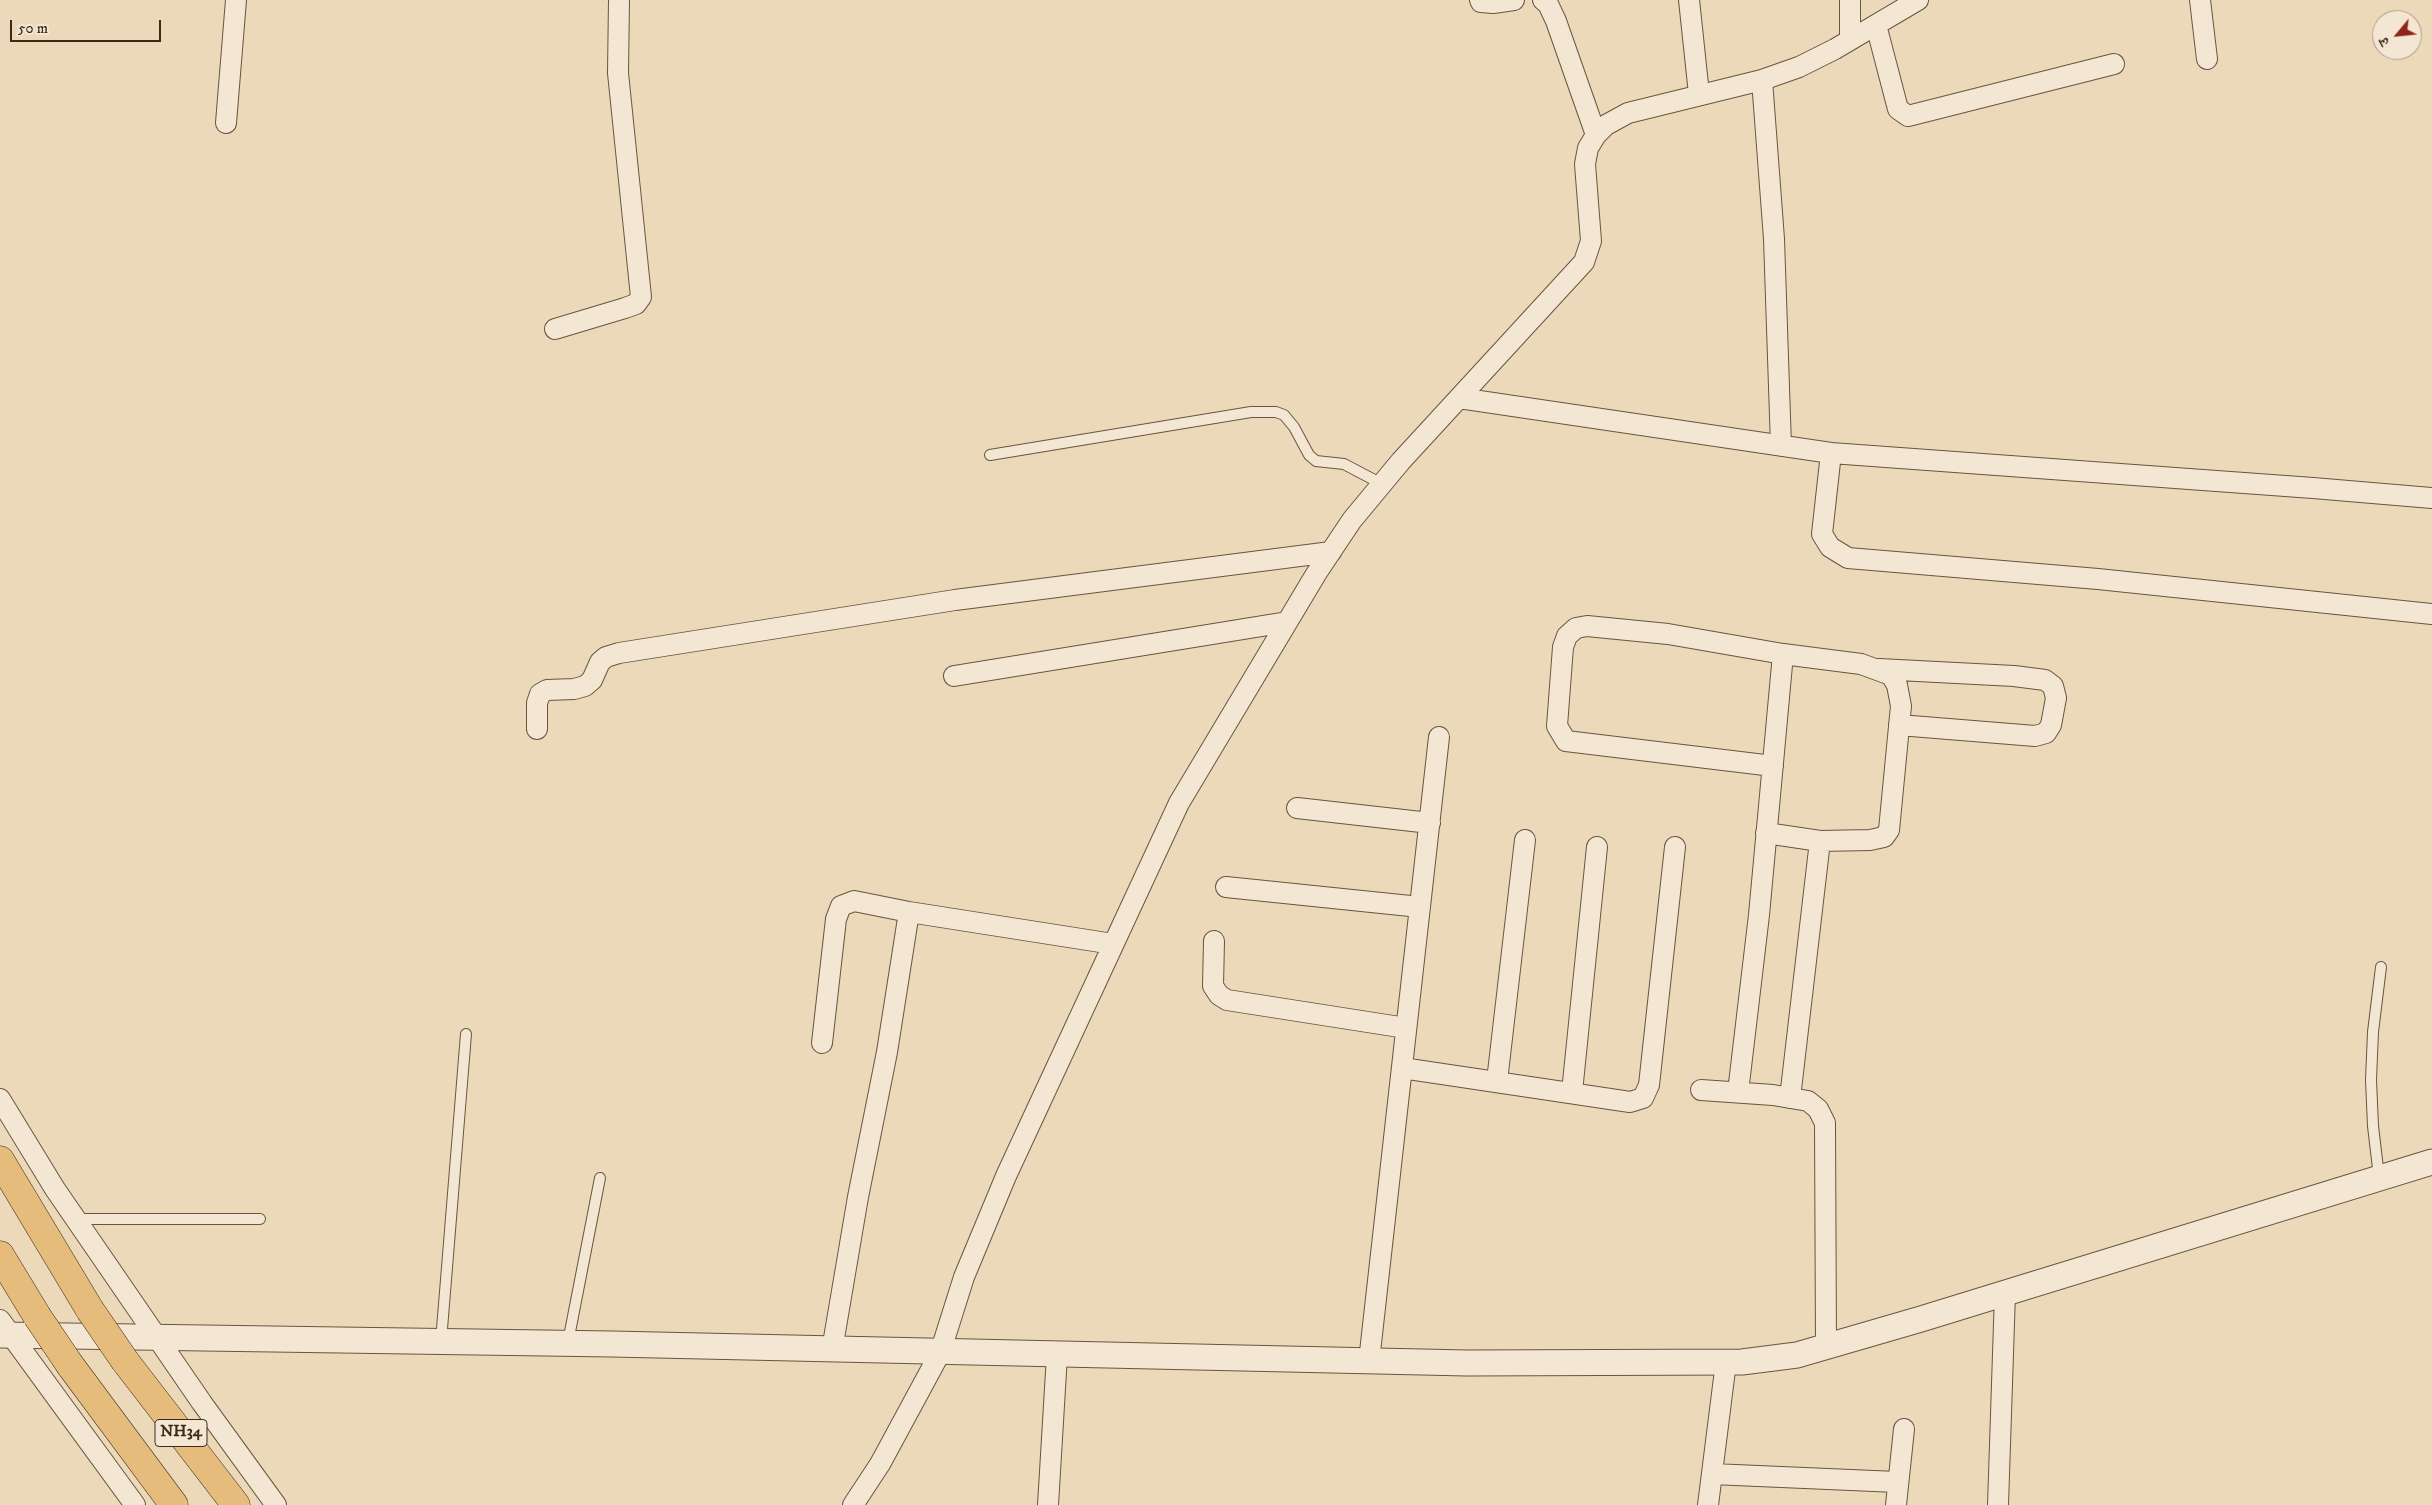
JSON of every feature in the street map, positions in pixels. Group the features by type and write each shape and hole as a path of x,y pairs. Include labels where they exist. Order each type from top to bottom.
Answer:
{"highway":[{"name":"NH34","path":"0,1160 90,1310 125,1361 236,1505"},
{"name":"NH34","path":"0,1255 37,1316 70,1364 174,1505"}],"street":[{"path":"226,122 236,0"},
{"path":"555,329 636,304 641,297 618,73 619,0"},
{"path":"1480,0 1493,3 1514,0"},
{"path":"1543,0 1548,4 1556,21 1596,135"},
{"path":"1689,0 1699,94"},
{"path":"1850,0 1850,40"},
{"path":"854,1505 880,1464 940,1353 964,1277 1006,1176 1180,803 1287,622 1352,520 1459,398 1584,262 1591,241 1585,164 1588,148 1596,135 1606,125 1628,113 1762,80 1799,66 1850,40 1918,0"},
{"path":"2200,0 2206,59"},
{"path":"1876,25 1898,109 1908,116 2114,64"},
{"path":"1762,80 1774,239 1781,446"},
{"path":"1459,398 1831,453 2432,498"},
{"path":"1831,453 1822,534 1830,547 1848,558 2098,578 2432,614"},
{"path":"537,729 540,694 546,690 574,689 585,686 592,680 600,662 606,657 619,653 955,600 1331,552"},
{"path":"954,676 1287,622"},
{"path":"1766,833 1820,841 1870,840 1884,837 1889,830 1901,706 1897,685 1891,675 1879,669 1861,664 1783,654 1668,634 1587,626 1576,628 1567,636 1563,647 1557,726 1566,741 1773,766"},
{"path":"1738,1092 1783,654"},
{"path":"1879,669 2014,676 2045,680 2052,686 2056,698 2051,725 2046,733 2035,736 1899,725"},
{"path":"1369,1361 1439,737"},
{"path":"1297,808 1430,823"},
{"path":"1497,1081 1525,840"},
{"path":"1790,1098 1820,841"},
{"path":"1572,1092 1597,847"},
{"path":"1402,1068 1630,1102 1643,1098 1649,1085 1675,847"},
{"path":"1226,887 1420,907"},
{"path":"822,1043 836,919 841,906 854,901 909,912 1113,944"},
{"path":"832,1350 858,1197 887,1052 909,912"},
{"path":"1214,941 1213,986 1219,995 1228,1000 1406,1028"},
{"path":"1701,1090 1790,1098 1808,1101 1818,1109 1825,1124 1826,1346"},
{"path":"0,1099 29,1148 76,1219 202,1403 276,1505"},
{"path":"3,1330 157,1337 568,1343 940,1353 1467,1363 1726,1362 1797,1355 2432,1162"},
{"path":"1998,1505 2005,1293"},
{"path":"3,1330 135,1505"},
{"path":"1048,1505 1057,1355"},
{"path":"1708,1505 1726,1362"},
{"path":"1896,1505 1904,1429"},
{"path":"1712,1474 1897,1482"}],"lane":[{"path":"990,455 1252,412 1276,412 1284,415 1294,427 1309,454 1316,461 1344,464 1382,484"},
{"path":"2380,967 2373,1032 2372,1080 2373,1126 2380,1178"},
{"path":"441,1341 466,1034"},
{"path":"568,1343 600,1178"},
{"path":"76,1219 260,1219"}]}
